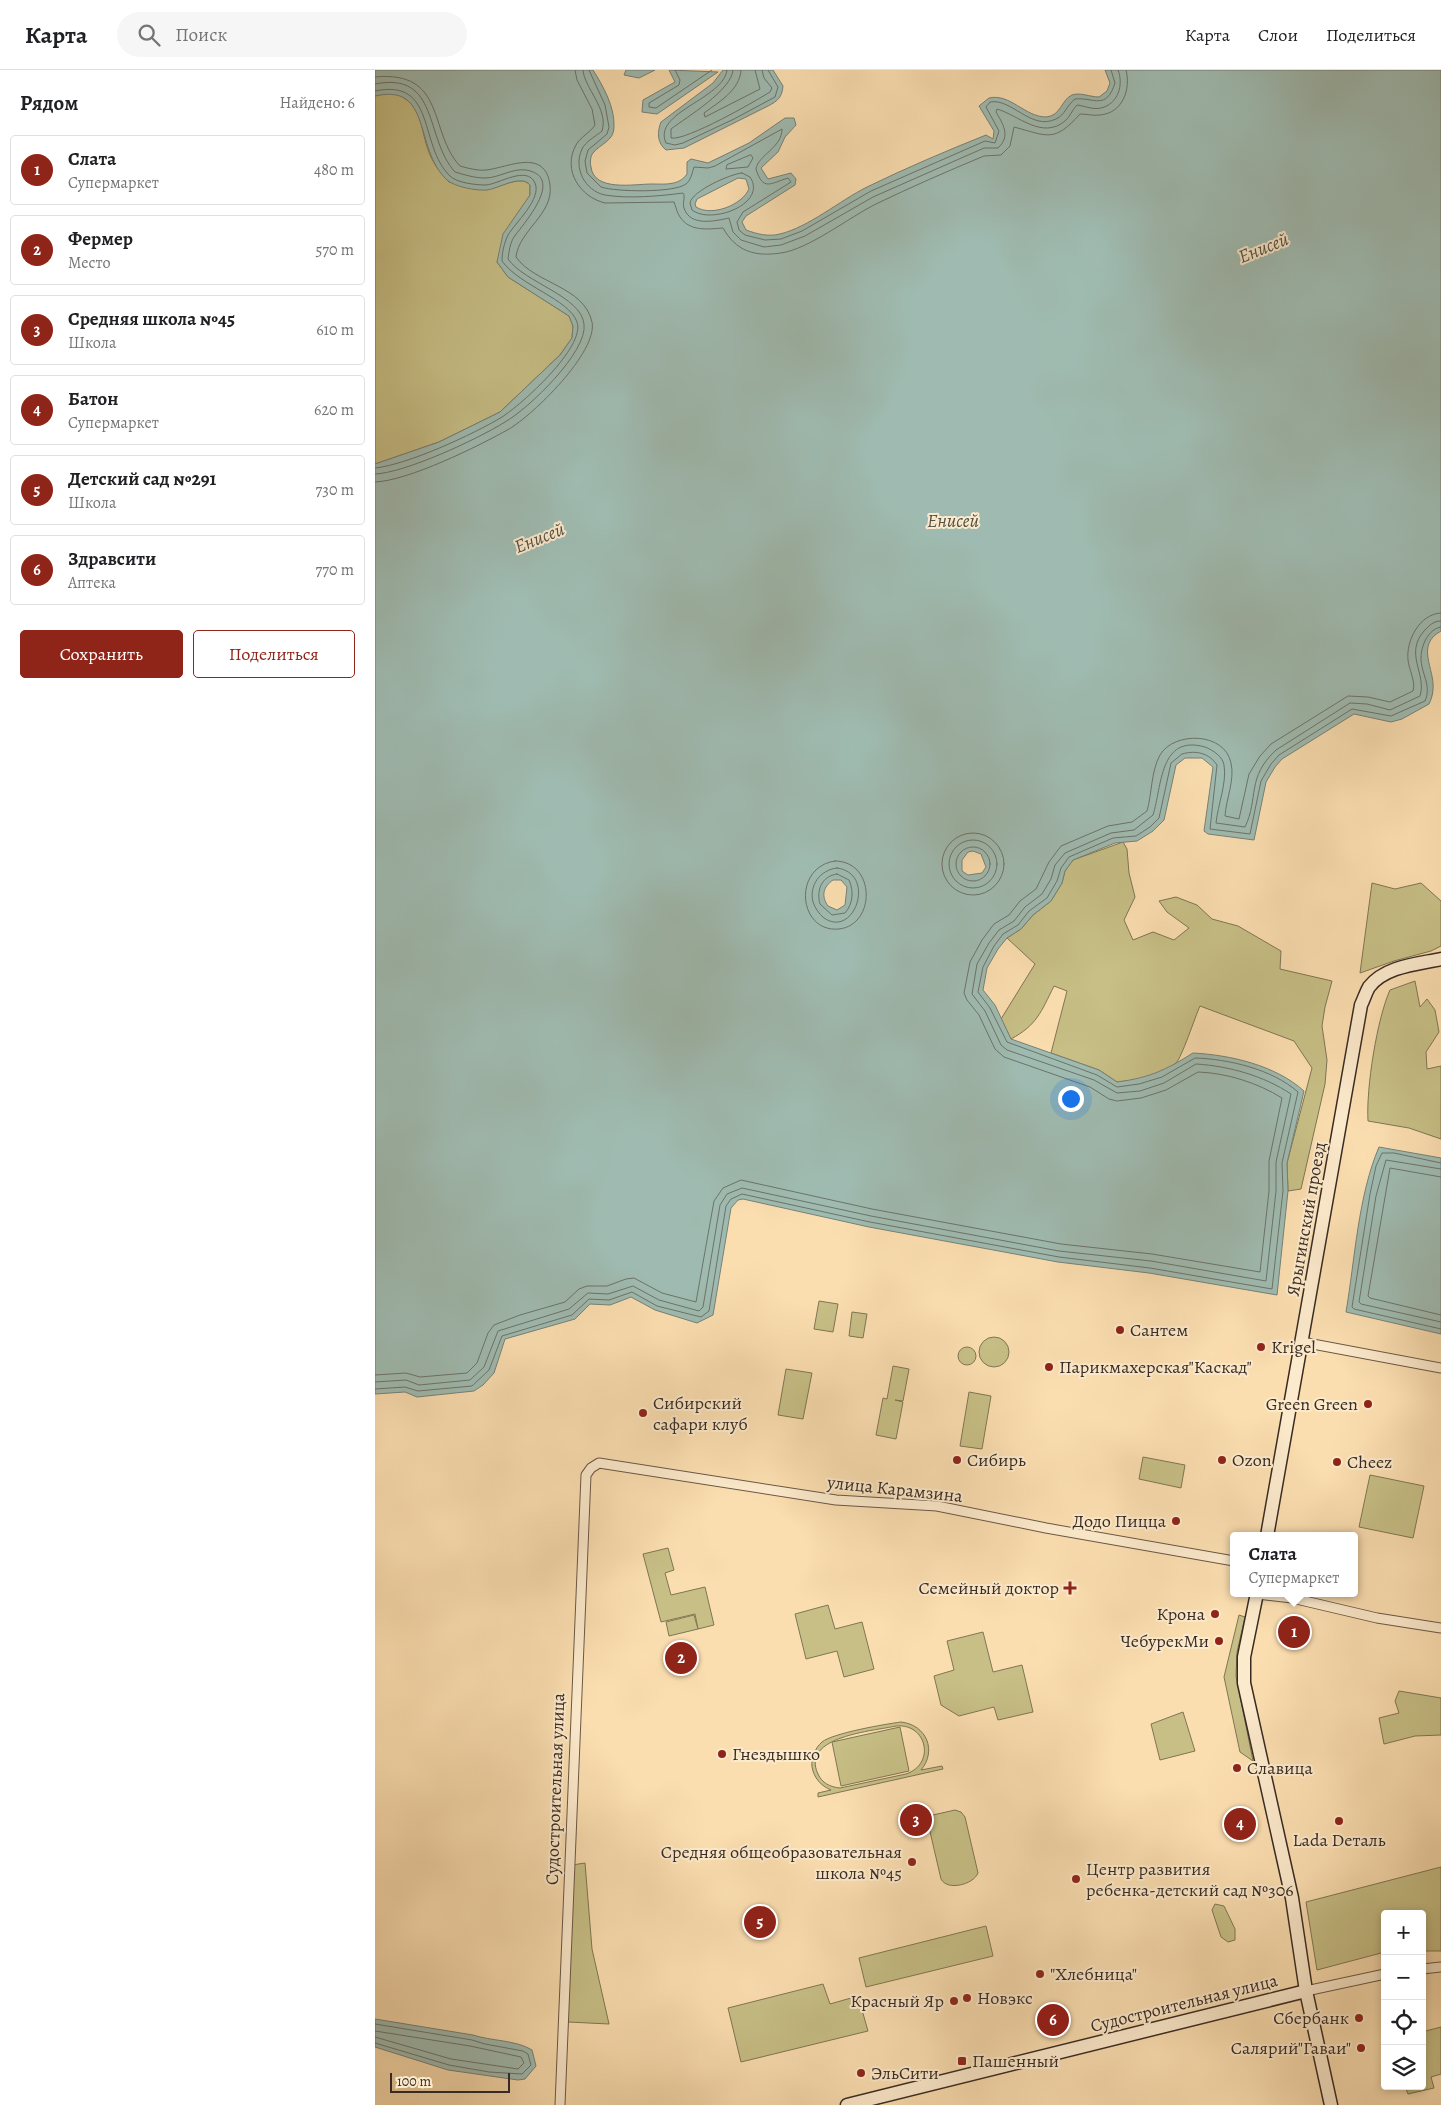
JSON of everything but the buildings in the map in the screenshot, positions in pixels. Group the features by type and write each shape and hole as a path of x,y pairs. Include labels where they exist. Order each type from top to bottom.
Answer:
{"main road":[{"name":"Ярыгинский проезд","path":"1268,1532 1361,1005 1369,987 1381,976 1397,969 1441,959"},
{"path":"1256,1597 1244,1657 1244,1683 1292,1898 1306,1992 1331,2105"},
{"name":"Судостроительная улица","path":"847,2105 1306,1992"}],"street":[{"path":"1302,1342 1441,1368"},
{"name":"улица Карамзина","path":"586,1475 591,1468 599,1463 836,1500 937,1506 1046,1528 1230,1560"},
{"name":"Судостроительная улица","path":"560,2105 586,1475"},
{"path":"1300,1597 1377,1618 1441,1628"},
{"path":"1426,1969 1441,1968"},
{"name":"Судостроительная улица","path":"1306,1992 1381,1975"}],"shaded area":[{"path":"391,92 411,103 420,120 432,159 449,182 484,189 516,181 526,182 530,185 530,195 497,262 508,277 569,316 573,326 572,338 560,355 500,412 439,442 375,464 375,96"},
{"path":"1123,842 1127,849 1129,873 1135,897 1124,920 1133,940 1153,932 1174,940 1189,928 1167,912 1159,901 1176,897 1197,905 1212,919 1238,926 1281,951 1280,969 1332,981 1322,1026 1327,1060 1325,1084 1301,1189 1288,1191 1287,1163 1312,1068 1294,1041 1200,1006 1176,1063 1156,1075 1117,1082 1099,1070 1051,1053 1067,991 1054,986 1042,1011 1033,1023 1011,1039 1001,1019 1035,964 1007,938 1021,929 1033,915 1051,901 1062,883 1065,871 1073,860"},
{"path":"1372,883 1395,889 1421,883 1441,901 1441,946 1431,951 1360,973"},
{"path":"1415,981 1420,1007 1427,999 1435,1010 1439,1032 1426,1052 1427,1069 1441,1066 1441,1139 1409,1128 1368,1121 1373,1054 1385,1003 1390,990"},
{"path":"819,1301 838,1304 833,1332 814,1329"},
{"path":"852,1312 867,1314 863,1338 849,1336"},
{"path":"994,1337 1005,1341 1009,1352 1005,1363 994,1367 983,1363 979,1352 983,1341"},
{"path":"963,1347 971,1347 976,1352 974,1363 963,1365 958,1360 958,1352"},
{"path":"893,1366 909,1369 903,1401 895,1400 903,1402 896,1439 876,1435 883,1398 887,1399"},
{"path":"786,1369 812,1373 803,1419 778,1415"},
{"path":"969,1392 991,1396 982,1449 960,1446"},
{"path":"1143,1457 1185,1465 1181,1488 1139,1479"},
{"path":"1370,1475 1424,1486 1413,1538 1359,1527"},
{"path":"668,1548 674,1570 665,1573 671,1595 705,1587 714,1625 698,1629 695,1614 661,1622 643,1554"},
{"path":"828,1605 835,1629 862,1622 874,1669 844,1677 837,1651 806,1659 795,1614"},
{"path":"694,1615 698,1629 669,1636 666,1622"},
{"path":"1239,1615 1245,1617 1237,1652 1236,1676 1253,1761 1240,1752 1224,1677"},
{"path":"983,1632 993,1672 1022,1665 1033,1712 998,1720 994,1707 959,1716 941,1705 934,1676 954,1670 947,1641"},
{"path":"1399,1691 1441,1698 1441,1735 1415,1736 1384,1744 1379,1718 1399,1713 1395,1701"},
{"path":"1183,1712 1195,1751 1160,1760 1151,1724"},
{"path":"901,1722 917,1728 927,1740 929,1747 928,1755 926,1763 921,1770 942,1766 943,1769 818,1797 818,1793 831,1790 824,1786 814,1775 812,1767 814,1753 822,1742 848,1732","holes":["896,1726 907,1727 921,1737 924,1745 924,1754 921,1762 915,1769 906,1774 840,1788 827,1784 818,1774 815,1761 819,1751 829,1743 857,1733"]},
{"path":"900,1727 909,1771 841,1786 832,1742"},
{"path":"955,1810 961,1812 965,1817 978,1873 971,1881 954,1886 944,1883 941,1879 928,1823 933,1815"},
{"path":"585,1863 592,1949 609,2024 568,2022 572,1865"},
{"path":"1441,1867 1441,1951 1426,1951 1426,1910 1381,1910 1381,1953 1317,1970 1306,1902"},
{"path":"1215,1904 1224,1906 1235,1929 1235,1940 1228,1942 1221,1937 1212,1910"},
{"path":"986,1926 993,1956 866,1987 859,1958"},
{"path":"823,1984 830,2004 858,1996 868,2031 741,2062 728,2008"},
{"path":"1441,2027 1441,2074 1431,2077 1434,2088 1426,2090 1426,2045 1426,2031"},
{"path":"1406,2090 1425,2090 1408,2094"}],"water":[{"name":"Енисей","path":"375,70 593,70 613,112 614,127 612,136 592,155 591,165 594,175 599,180 616,185 666,184 680,181 687,174 687,162 691,159 708,163 749,143 785,118 794,118 796,125 785,137 778,152 761,168 768,179 791,173 796,179 795,185 746,216 742,222 746,230 758,234 771,235 791,231 802,226 867,187 926,160 986,135 993,139 994,131 979,106 989,98 997,97 1004,99 1038,116 1046,117 1055,114 1065,100 1072,95 1099,97 1107,91 1110,83 1105,70 1441,70 1441,631 1429,643 1428,658 1433,681 1433,693 1429,704 1402,719 1391,722 1354,714 1282,759 1266,782 1254,840 1208,834 1204,831 1213,767 1202,758 1185,758 1176,765 1164,820 1153,831 1137,841 1115,843 1073,860 1065,871 1062,883 1051,901 1033,915 1021,929 1007,938 998,949 987,968 983,990 995,1005 1011,1039 1099,1070 1117,1082 1157,1072 1193,1053 1237,1059 1266,1068 1280,1074 1304,1091 1287,1163 1288,1191 1277,1295 1149,1273 1058,1262 869,1227 743,1199 738,1200 731,1208 713,1315 697,1323 655,1310 631,1297 610,1305 590,1304 575,1319 505,1339 494,1373 483,1385 474,1391 417,1397 405,1392 375,1394 375,464 439,442 500,412 560,355 572,338 573,326 569,316 508,277 497,262 503,234 530,195 530,185 526,182 516,181 483,190 455,185 447,180 437,167 420,121 414,108 406,99 393,95 375,96","holes":["738,178 746,179 749,189 740,200 718,210 710,211 696,207 697,199","973,851 981,854 986,867 982,873 968,875 962,871 962,860 968,852","833,880 841,880 847,887 845,905 837,910 828,906 824,899 825,889"]},
{"path":"626,70 655,70 639,78 624,75"},
{"path":"669,70 718,72 657,114 642,112 643,100 675,82"},
{"path":"723,70 773,70 783,86 782,93 771,104 684,148 666,150 661,144 659,137 661,122 713,83"},
{"path":"1379,1147 1441,1158 1441,1334 1346,1312 1366,1186"},
{"path":"375,2019 519,2044 532,2050 536,2066 525,2079 518,2080 448,2070 375,2047"}],"place":[{"name":"Сантем","path":"1120,1330"},
{"name":"Krigel","path":"1261,1347"},
{"name":"Парикмахерская\"Каскад\"","path":"1049,1367"},
{"name":"Green Green","path":"1368,1404"},
{"name":"Сибирский сафари клуб","path":"643,1413"},
{"name":"Сибирь","path":"957,1460"},
{"name":"Ozon","path":"1222,1460"},
{"name":"Cheez","path":"1337,1462"},
{"name":"Додо Пицца","path":"1176,1521"},
{"name":"Семейный доктор","path":"1070,1588"},
{"name":"Крона","path":"1215,1614"},
{"name":"Слата","path":"1294,1632"},
{"name":"ЧебурекМи","path":"1219,1641"},
{"name":"Фермер","path":"681,1658"},
{"name":"Гнездышко","path":"722,1754"},
{"name":"Славица","path":"1237,1768"},
{"name":"Средняя школа №45","path":"916,1820"},
{"name":"Lada Dеталь","path":"1339,1821"},
{"name":"Батон","path":"1240,1824"},
{"name":"Средняя общеобразовательная школа №45","path":"912,1862"},
{"name":"Центр развития ребенка-детский сад №306","path":"1076,1879"},
{"name":"Детский сад №291","path":"760,1922"},
{"name":"\"Хлебница\"","path":"1040,1974"},
{"name":"Новэкс","path":"967,1998"},
{"name":"Красный Яр","path":"954,2001"},
{"name":"Сбербанк","path":"1359,2018"},
{"name":"Здравсити","path":"1053,2020"},
{"name":"Салярий\"Гаваи\"","path":"1361,2048"},
{"name":"Пашенный","path":"962,2061"},
{"name":"ЭльСити","path":"861,2073"}]}
